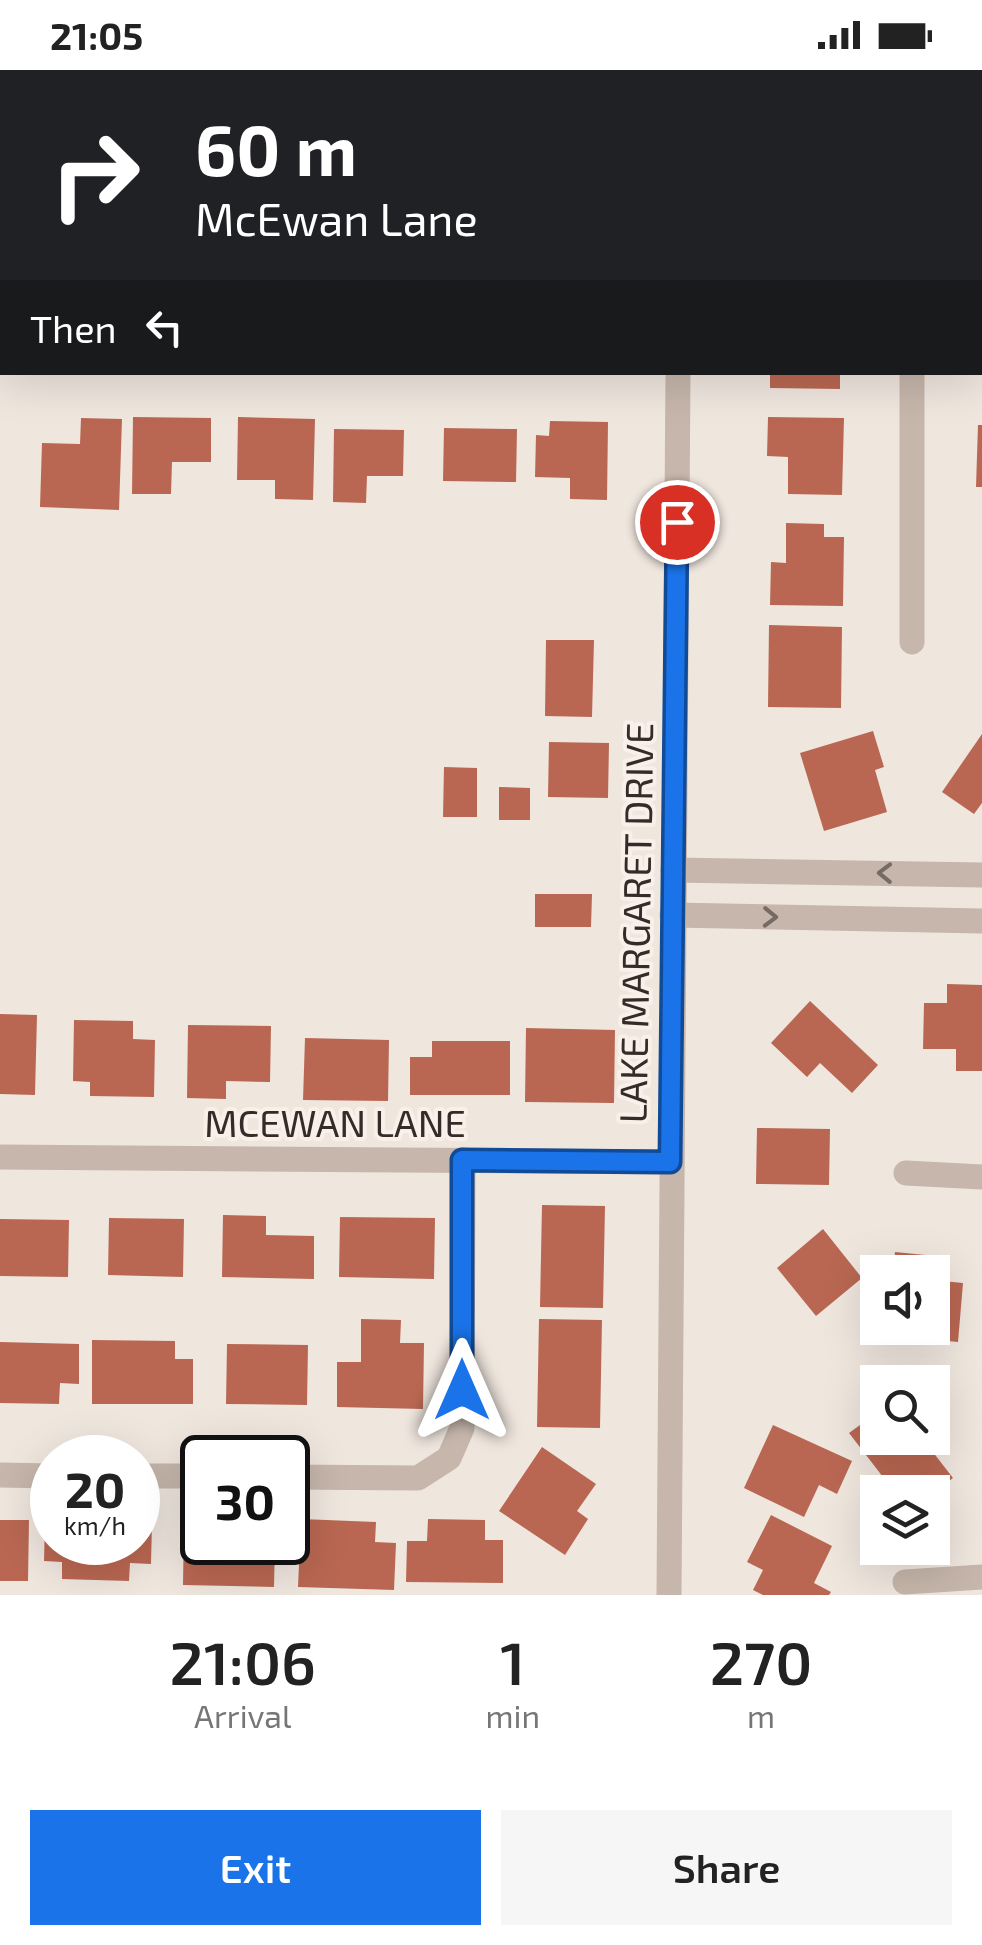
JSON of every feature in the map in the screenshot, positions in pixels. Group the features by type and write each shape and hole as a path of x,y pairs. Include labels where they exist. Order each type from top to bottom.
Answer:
{"street":[{"name":"LAKE MARGARET DRIVE","path":"669,1595 678,375"},
{"path":"912,375 912,642"},
{"path":"673,870 982,875"},
{"path":"672,915 982,921"},
{"name":"MCEWAN LANE","path":"0,1157 670,1162"},
{"path":"310,1477 418,1478 448,1458 462,1428 462,1160"},
{"path":"906,1173 982,1177"},
{"path":"0,1475 30,1476"},
{"path":"906,1582 982,1578"}],"building":[{"path":"770,375 840,375 840,389 770,388"},
{"path":"133,417 211,418 211,462 172,462 171,494 132,494"},
{"path":"238,417 315,419 313,500 275,499 275,480 237,480"},
{"path":"768,417 844,418 842,495 788,494 788,457 767,456"},
{"path":"81,418 122,419 119,510 40,507 42,443 80,444"},
{"path":"550,421 608,422 607,500 570,499 570,478 535,477 536,435 549,436"},
{"path":"978,425 982,425 982,487 976,487"},
{"path":"444,428 517,429 516,482 443,481"},
{"path":"334,429 404,430 403,476 367,476 366,503 333,502"},
{"path":"786,523 824,524 824,537 844,537 843,606 770,605 771,562 786,563"},
{"path":"769,625 842,627 841,708 768,707"},
{"path":"546,640 594,640 592,717 545,716"},
{"path":"873,731 884,767 875,770 887,812 824,831 800,753"},
{"path":"982,734 982,803 974,814 942,792"},
{"path":"549,742 609,743 608,798 548,797"},
{"path":"444,767 477,768 477,817 443,817"},
{"path":"499,787 530,788 530,820 499,820"},
{"path":"535,894 592,894 591,927 535,927"},
{"path":"947,984 982,985 982,1071 956,1071 956,1049 923,1049 924,1003 947,1003"},
{"path":"810,1001 878,1065 852,1093 820,1063 807,1077 771,1043"},
{"path":"0,1014 37,1015 35,1095 0,1094"},
{"path":"74,1020 133,1021 133,1039 155,1040 154,1097 90,1096 90,1082 73,1081"},
{"path":"188,1025 271,1026 270,1082 226,1081 226,1099 187,1098"},
{"path":"526,1028 615,1030 614,1103 525,1102"},
{"path":"305,1038 389,1040 388,1101 303,1100"},
{"path":"432,1041 510,1041 510,1095 410,1095 410,1057 432,1057"},
{"path":"757,1128 830,1129 829,1185 756,1184"},
{"path":"542,1205 605,1206 603,1308 540,1307"},
{"path":"223,1215 266,1216 266,1235 314,1236 314,1279 222,1277"},
{"path":"340,1217 435,1218 434,1279 339,1277"},
{"path":"109,1218 184,1219 183,1277 108,1275"},
{"path":"0,1219 69,1220 68,1277 0,1276"},
{"path":"823,1229 860,1280 816,1316 777,1268"},
{"path":"950,1282 963,1283 958,1342 950,1341"},
{"path":"361,1319 401,1320 400,1343 424,1343 423,1409 337,1407 337,1362 361,1362"},
{"path":"539,1319 602,1320 600,1428 537,1427"},
{"path":"92,1340 175,1341 175,1359 193,1359 193,1404 92,1404"},
{"path":"0,1342 79,1344 79,1384 60,1383 59,1404 0,1403"},
{"path":"227,1344 308,1345 307,1405 226,1404"},
{"path":"773,1425 852,1461 837,1494 819,1485 804,1517 744,1488"},
{"path":"860,1425 860,1447 849,1433"},
{"path":"542,1447 596,1484 577,1511 588,1519 565,1555 499,1511"},
{"path":"866,1455 935,1455 953,1478 950,1480 950,1475 881,1475"},
{"path":"771,1515 832,1546 814,1583 831,1592 829,1595 763,1595 753,1590 763,1570 747,1562"},
{"path":"310,1519 376,1522 375,1542 396,1543 394,1590 298,1587 299,1565 310,1565"},
{"path":"428,1519 485,1520 485,1540 503,1540 503,1583 406,1582 407,1541 427,1541"},
{"path":"0,1520 29,1520 28,1581 0,1581"},
{"path":"62,1565 130,1565 129,1581 62,1579"},
{"path":"183,1565 274,1565 274,1587 183,1585"}],"route":[{"path":"462,1390 462,1160 670,1162 677,522"}]}
